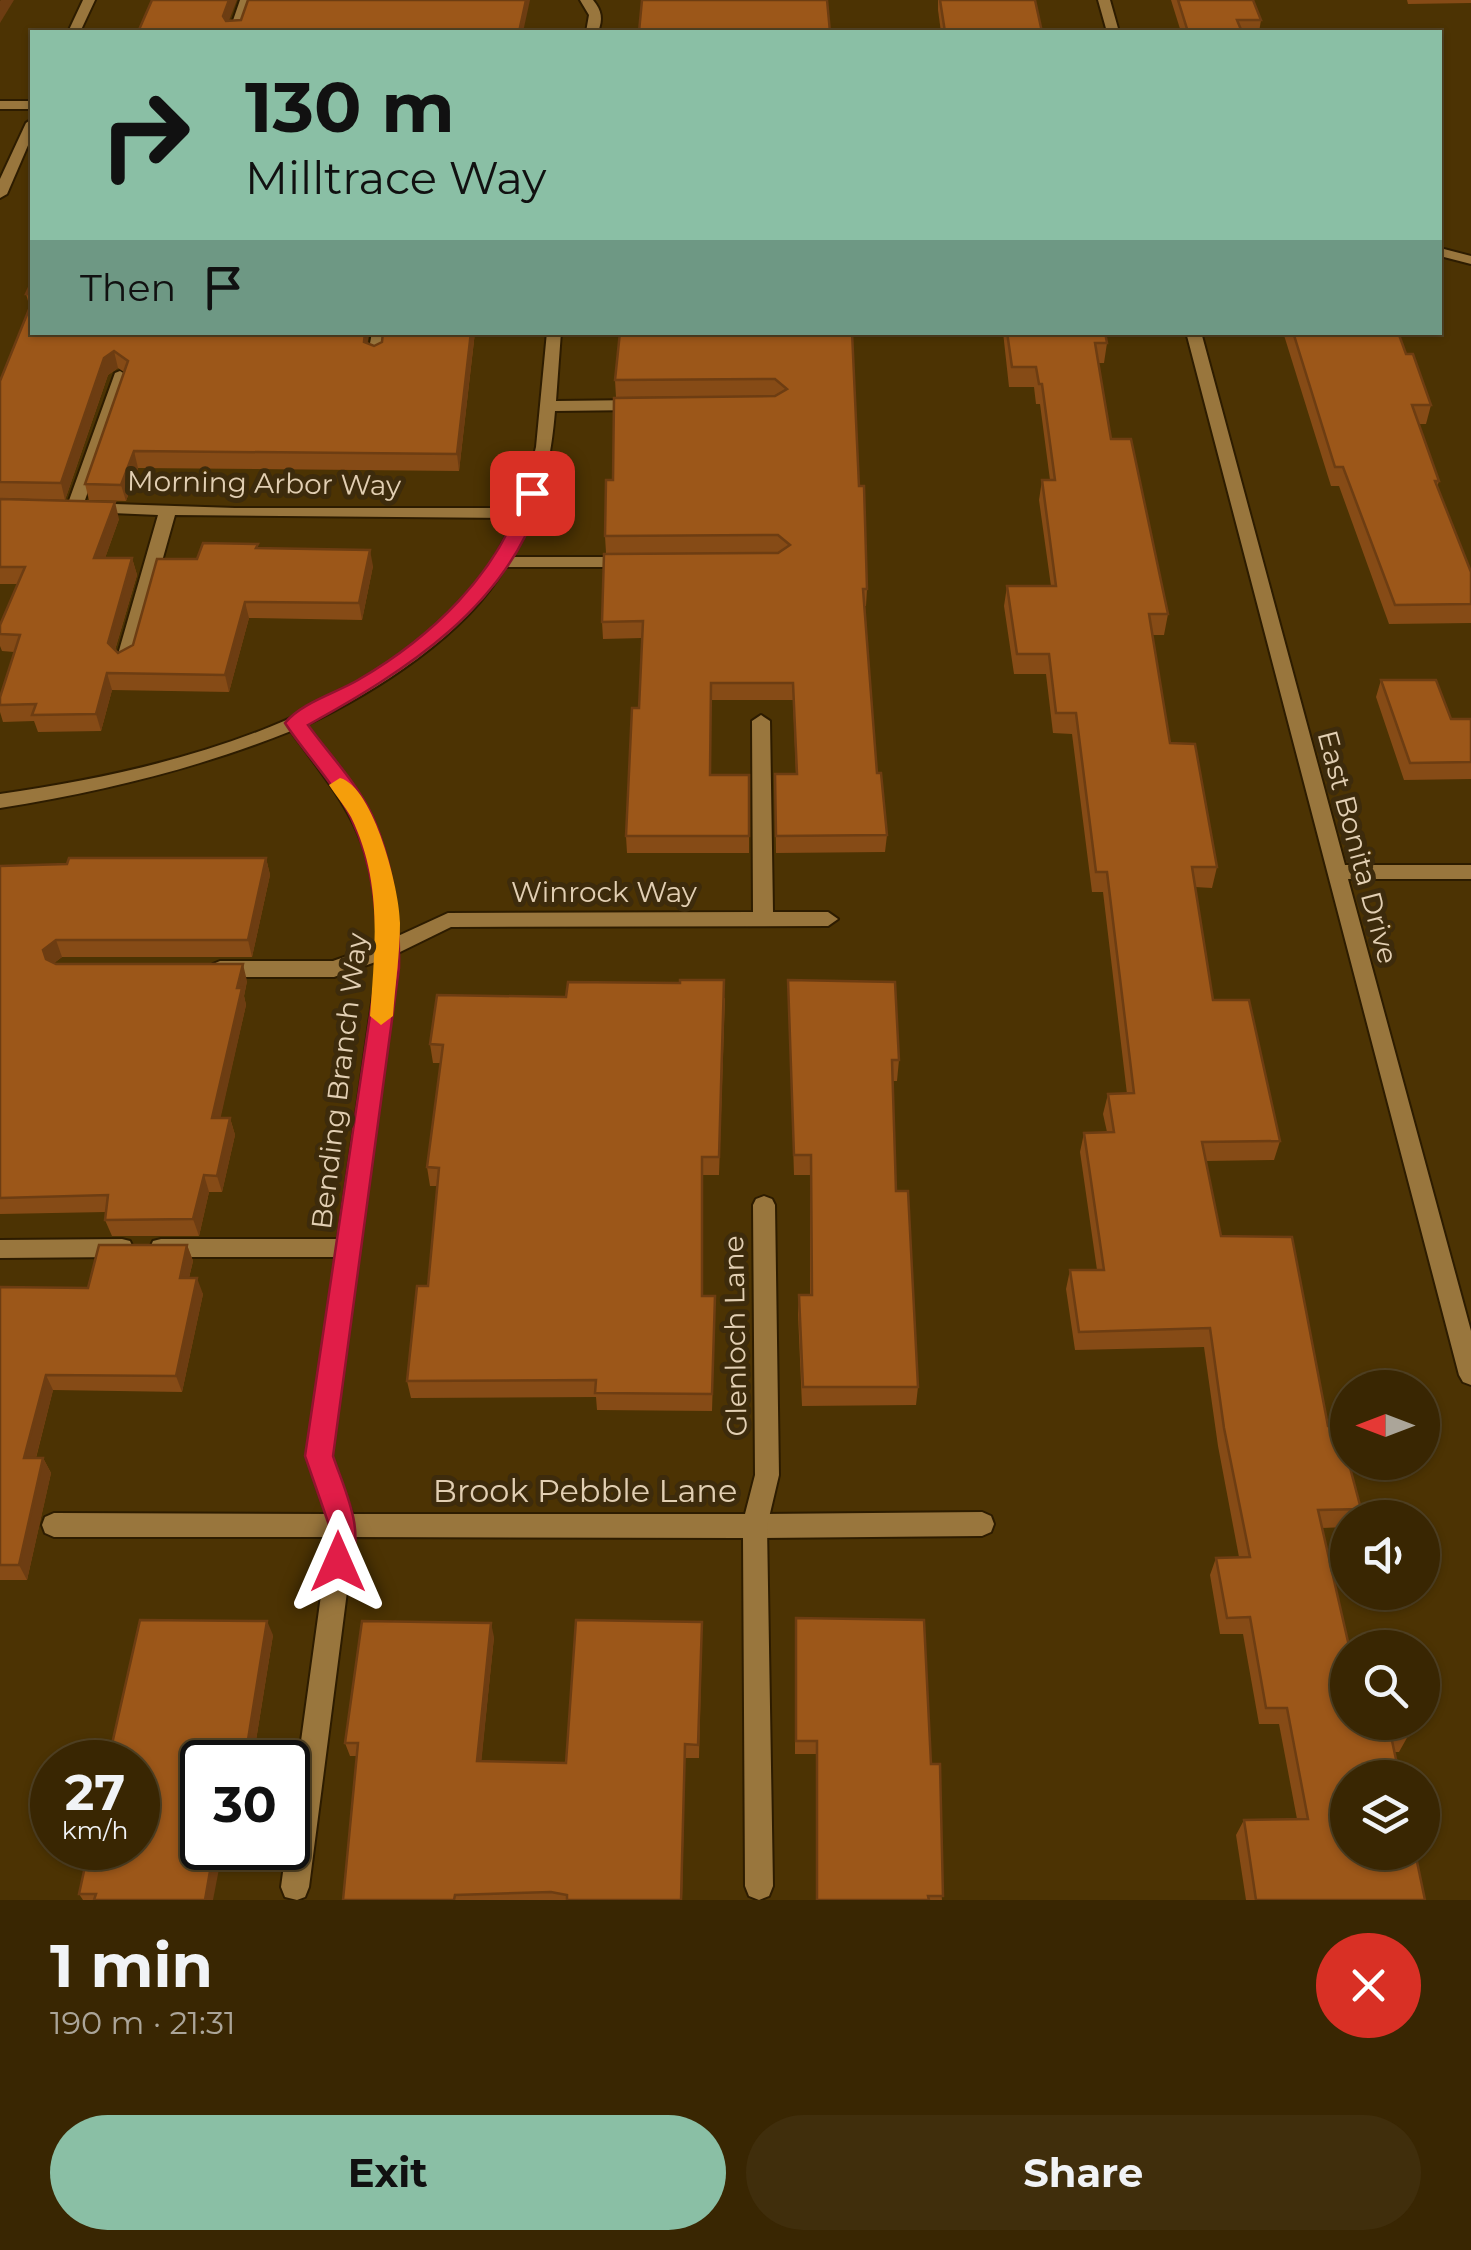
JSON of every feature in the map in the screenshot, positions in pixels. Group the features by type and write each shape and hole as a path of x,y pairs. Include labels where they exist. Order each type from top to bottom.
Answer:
{"street":[{"path":"75,30 89,0"},
{"path":"236,30 246,0"},
{"path":"586,0 594,8 597,21 593,30"},
{"path":"1104,0 1112,30"},
{"path":"0,104 30,104"},
{"path":"0,194 30,127"},
{"path":"1442,253 1471,260"},
{"path":"375,355 378,335"},
{"path":"0,801 127,780 206,758 295,723 368,683 423,644 467,604 501,562 527,513 538,473 554,335"},
{"name":"East Bonita Drive","path":"1194,335 1471,1375"},
{"path":"76,506 120,376"},
{"path":"546,406 660,405"},
{"name":"Morning Arbor Way","path":"56,506 527,513"},
{"path":"126,661 168,510"},
{"path":"501,562 640,562"},
{"path":"761,720 763,919"},
{"name":"Bending Branch Way","path":"295,723 360,814 379,864 389,919 388,950 319,1456 343,1525"},
{"path":"1336,872 1471,872"},
{"name":"Winrock Way","path":"198,969 334,969 388,950 448,920 828,919"},
{"name":"Glenloch Lane","path":"755,1526 767,1475 764,1204"},
{"path":"0,1249 349,1248"},
{"path":"755,1526 982,1524"},
{"name":"Brook Pebble Lane","path":"54,1525 755,1526 759,1886"},
{"path":"295,1888 343,1525"}],"building":[{"path":"152,0 229,0 223,16 226,21 241,20 248,0 526,0 519,30 139,30"},
{"path":"642,0 827,0 830,30 639,30"},
{"path":"940,0 1035,0 1042,30 945,30"},
{"path":"1178,0 1253,0 1261,20 1237,20 1241,30 1187,30"},
{"path":"30,307 30,335 365,335 364,342 374,346 382,342 383,335 471,335 457,454 134,451 121,485 85,484 128,361 114,351 104,358 61,483 0,482 0,381"},
{"path":"620,335 852,335 859,486 864,486 867,589 863,589 877,773 881,773 887,835 776,836 775,774 797,774 793,683 711,683 710,775 749,775 749,836 626,836 632,708 639,708 643,621 602,622 604,554 778,553 790,545 778,535 605,536 606,480 613,480 614,398 775,396 787,389 775,379 615,380"},
{"path":"1007,335 1106,335 1107,343 1095,343 1111,439 1131,439 1168,614 1149,614 1170,743 1195,744 1217,867 1192,867 1213,1000 1249,1000 1280,1141 1202,1142 1221,1236 1292,1237 1330,1426 1330,1480 1353,1480 1359,1500 1330,1500 1330,1510 1318,1510 1330,1563 1330,1610 1341,1610 1345,1630 1330,1630 1330,1740 1392,1740 1396,1760 1330,1760 1330,1870 1419,1870 1425,1900 1256,1900 1244,1820 1308,1819 1287,1708 1266,1708 1250,1617 1227,1618 1216,1558 1250,1557 1224,1428 1210,1328 1079,1332 1070,1270 1104,1270 1084,1133 1114,1132 1108,1094 1134,1093 1107,872 1096,872 1076,713 1056,713 1049,654 1017,654 1007,586 1056,586 1042,480 1055,480 1042,384 1036,367 1012,367"},
{"path":"1294,335 1399,335 1406,354 1413,354 1431,405 1412,405 1439,481 1435,481 1471,572 1471,604 1395,605 1343,467 1335,467"},
{"path":"0,499 115,502 94,558 132,558 108,643 118,653 133,645 157,559 197,559 203,543 370,550 359,603 245,602 225,675 107,673 96,714 32,715 36,704 0,705 20,635 0,634 0,625 25,567 0,567"},
{"path":"1381,680 1436,680 1451,719 1471,719 1471,762 1410,763"},
{"path":"69,858 266,858 248,940 56,940 43,950 46,959 56,964 243,964 237,988 242,988 212,1118 230,1118 217,1176 204,1175 193,1219 105,1220 108,1195 0,1198 0,866 67,864"},
{"path":"724,980 719,1157 702,1157 702,1296 715,1296 712,1394 595,1393 596,1380 407,1381 417,1286 428,1286 439,1168 427,1167 443,1045 430,1044 437,995 566,997 568,982"},
{"path":"788,980 895,982 899,1060 892,1060 896,1191 908,1191 918,1387 803,1387 799,1295 812,1295 811,1155 794,1155"},
{"path":"99,1245 187,1245 180,1278 197,1278 176,1376 46,1375 24,1458 43,1458 19,1565 0,1565 0,1287 88,1288"},
{"path":"796,1618 924,1620 931,1764 940,1764 943,1896 928,1896 929,1900 817,1900 817,1741 796,1741"},
{"path":"140,1620 267,1621 248,1740 180,1740 180,1870 210,1870 205,1900 94,1900 96,1894 79,1894 84,1870 160,1870 160,1740 113,1740"},
{"path":"576,1620 702,1622 698,1745 685,1744 681,1900 567,1900 567,1895 551,1892 455,1895 454,1900 343,1900 358,1743 345,1743 362,1621 491,1623 477,1761 566,1763"}],"slow traffic":[{"path":"340,785 360,814 379,864 389,919 388,968 381,1016"}],"route":[{"path":"338,1562 343,1525 319,1456 388,968 389,919 379,864 360,814 295,723 368,683 423,644 467,604 501,562 527,513 532,493"}]}
